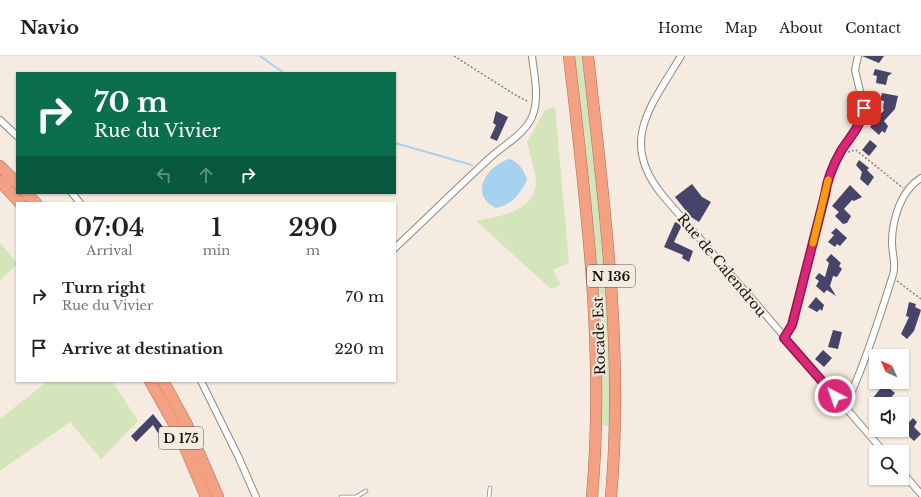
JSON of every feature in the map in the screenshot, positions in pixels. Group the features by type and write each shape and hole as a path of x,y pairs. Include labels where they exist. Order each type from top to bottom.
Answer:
{"highway":[{"name":"Rocade Est","path":"569,56 594,297 597,384 592,497"},
{"name":"Rocade Est","path":"588,56 604,196 615,336 614,434 611,497"},
{"path":"0,166 16,182"},
{"path":"0,181 19,202"},
{"path":"27,194 35,202"},
{"name":"D 175","path":"151,382 178,431 206,497"},
{"name":"D 175","path":"164,382 186,423 218,497"}],"street":[{"path":"396,247 493,155 523,130 532,117 535,104 536,90 532,56"},
{"name":"Rue de Calendrou","path":"681,56 645,120 641,142 644,166 657,189 878,445"},
{"path":"784,338 792,325 827,182 840,153 863,116 863,102 855,70 858,56"},
{"path":"0,120 16,135"},
{"path":"844,406 874,340 888,287 893,278 895,259 892,243 896,214 907,190 921,178"},
{"path":"73,194 79,202"},
{"path":"201,382 238,456 256,497"},
{"path":"909,480 921,494"}],"lane":[{"path":"489,497 490,488"},
{"path":"341,497 356,497 366,491"}],"path":[{"path":"454,56 517,96 535,104"},
{"path":"840,153 856,150 893,181 907,190"},
{"path":"893,278 921,299"}],"green space":[{"path":"575,56 582,56 602,230 610,348 610,426 601,425 602,328 599,285"},
{"path":"555,107 569,263 553,270 561,285 551,289 476,221 513,212 528,202 533,194 536,181 527,142 545,110"},
{"path":"0,243 16,262 16,266 0,280"},
{"path":"47,382 113,382 138,421 101,459 70,422 0,471 0,417 1,418"}],"water":[{"path":"509,159 516,162 521,167 527,180 515,198 507,204 496,208 488,202 483,195 482,188 488,174 501,163"}],"building":[{"path":"862,56 884,56 879,63"},
{"path":"875,69 892,73 888,76 886,85 876,83 877,76 873,75"},
{"path":"882,93 898,96 895,109 884,121 888,126 885,133 882,131 879,135 870,127 884,110 884,101 880,100"},
{"path":"496,111 508,117 497,141 490,138 496,125 493,123"},
{"path":"870,140 877,146 869,156 862,150"},
{"path":"859,160 869,168 867,170 874,177 868,186 860,179 862,172 856,165"},
{"path":"692,184 702,197 711,202 699,222 691,217 675,197"},
{"path":"850,185 862,197 854,201 852,200 844,209 851,216 847,223 843,224 835,216 839,212 832,206"},
{"path":"675,222 682,225 674,242 693,251 689,262 682,258 683,255 664,247"},
{"path":"836,228 847,238 840,246 837,244 835,247 828,242 834,235 831,233"},
{"path":"831,254 841,263 839,266 842,269 837,277 833,276 830,286 836,296 827,290 824,293 816,286 819,281 815,278 819,273 825,277 829,263 826,260"},
{"path":"816,297 824,305 822,311 820,309 817,312 808,307"},
{"path":"909,302 916,304 915,307 921,310 914,331 907,339 901,334 909,317 906,316"},
{"path":"833,330 842,332 838,349 828,347"},
{"path":"823,350 832,358 824,367 815,359"},
{"path":"880,389 890,389 895,393 892,397 874,397"},
{"path":"153,414 164,428 158,433 153,425 136,442 131,436"},
{"path":"913,418 917,422 914,427 921,434 914,441 909,436 909,422"}],"waterway":[{"path":"260,56 283,72"},
{"path":"396,143 472,165"}],"slow traffic":[{"path":"813,243 828,180"}],"route":[{"path":"835,396 784,338 792,325 827,182 840,153 858,126 863,116 864,108"}]}
